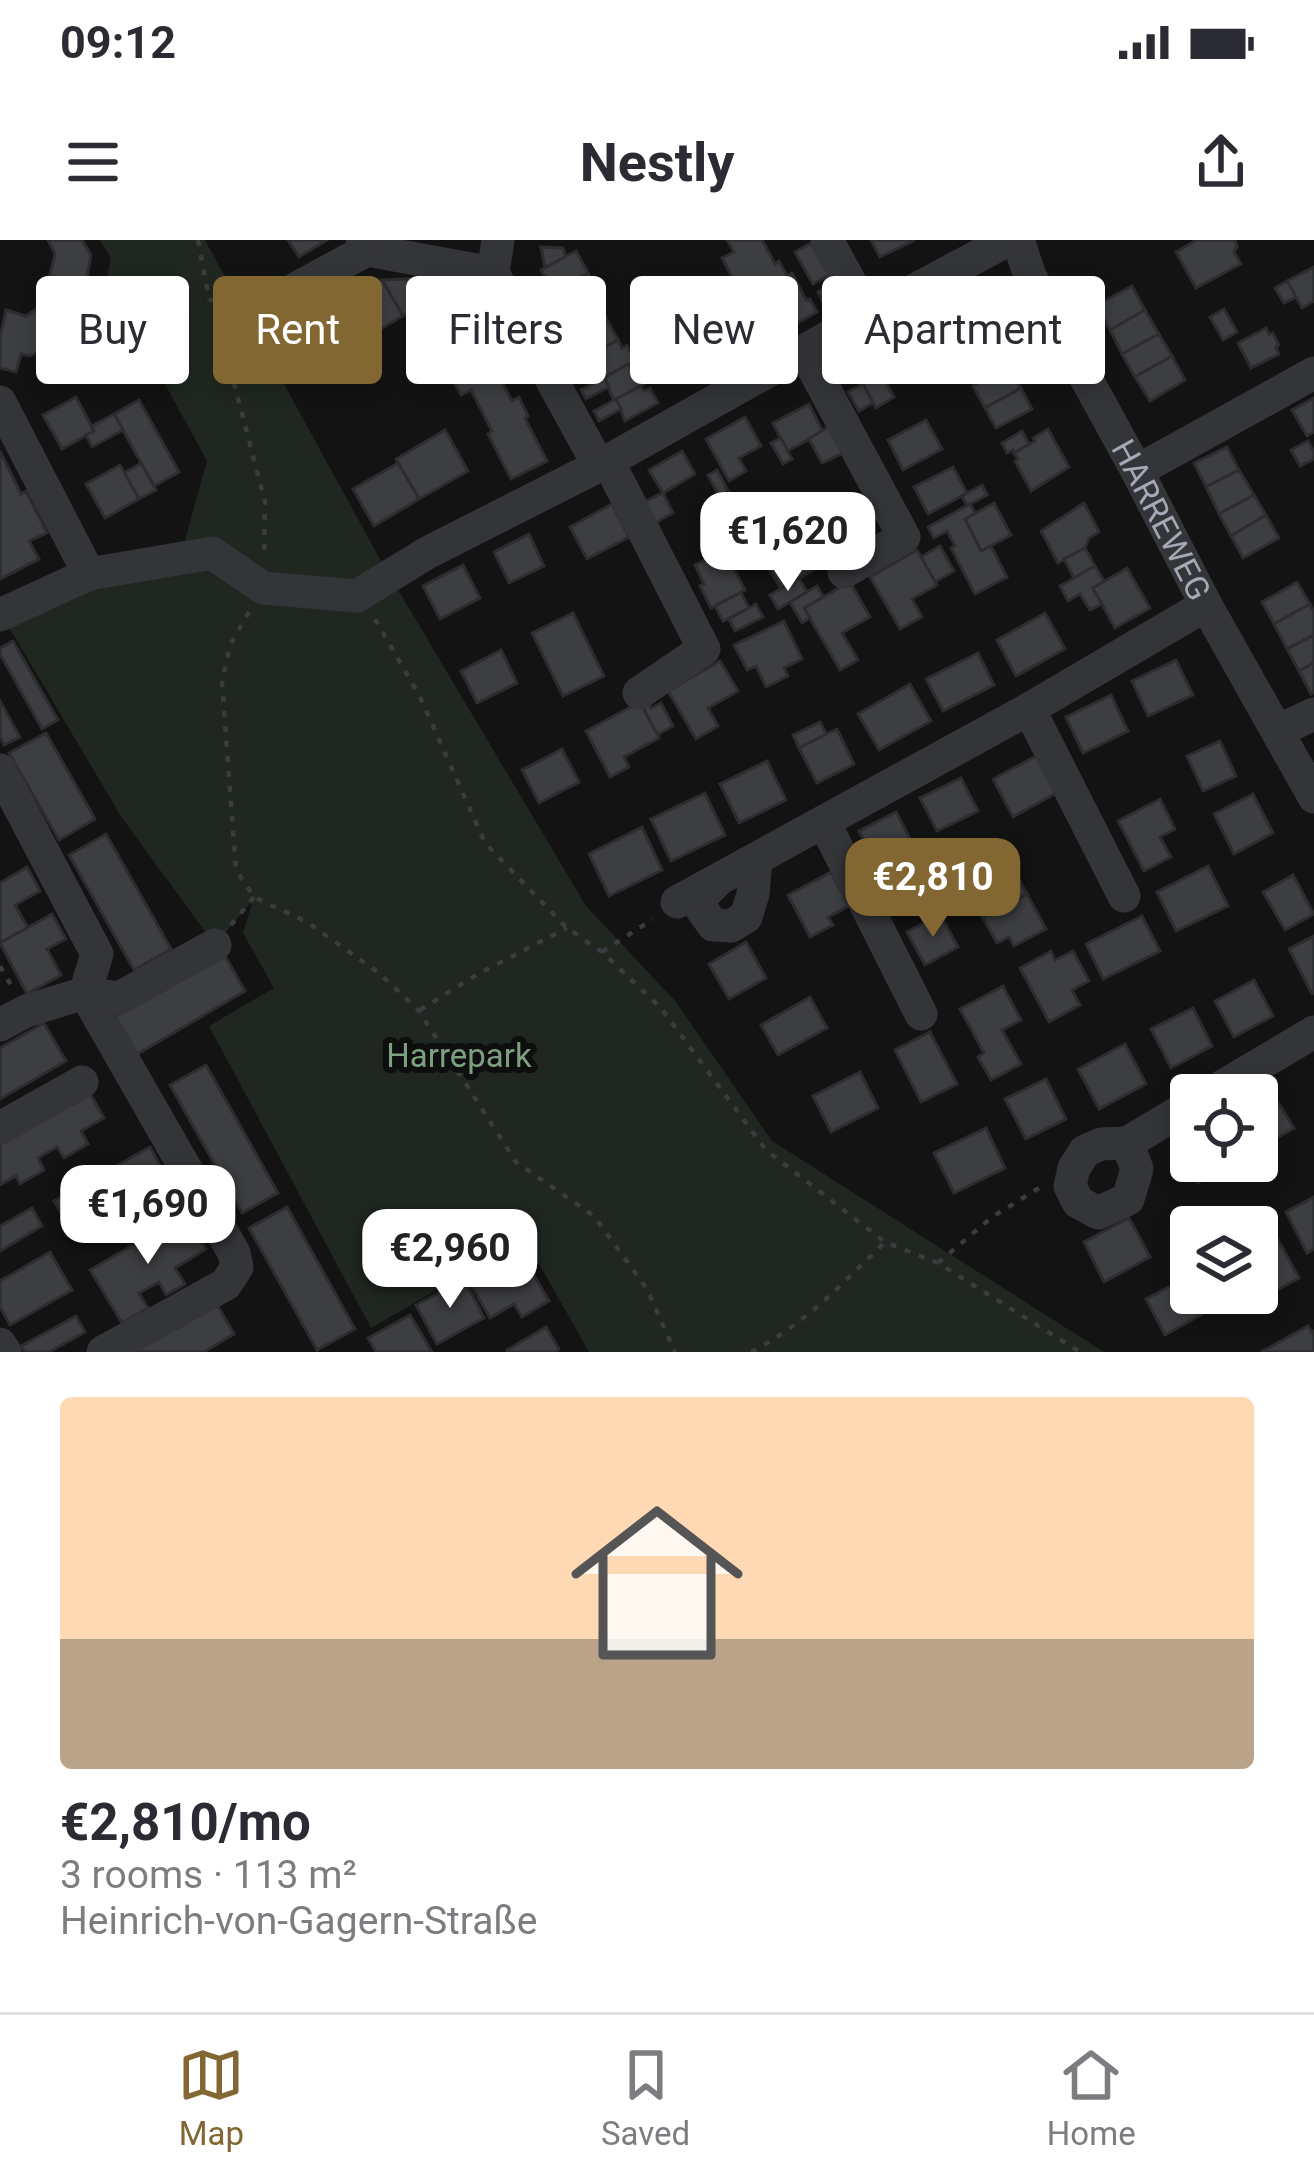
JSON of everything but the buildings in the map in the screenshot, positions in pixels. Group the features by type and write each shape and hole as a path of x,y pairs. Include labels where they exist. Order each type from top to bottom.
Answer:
{"street":[{"path":"827,240 847,276"},
{"path":"941,276 1008,240"},
{"name":"HARREWEG","path":"1018,240 1030,276 1314,797"},
{"path":"313,276 364,245 495,256 704,649 639,693"},
{"path":"0,615 89,574 212,553 263,589 357,596 427,553 604,464 822,341"},
{"path":"804,351 904,537 844,572"},
{"path":"1137,471 1314,373"},
{"path":"0,401 89,574"},
{"path":"677,902 1029,709 1206,605"},
{"path":"1029,709 1124,896"},
{"path":"1278,731 1314,714"},
{"path":"0,770 98,955 85,993 234,1252 237,1267 226,1284 103,1352"},
{"path":"824,822 921,1013"},
{"path":"717,881 703,896 701,908 713,925 731,926 746,917 756,860"},
{"path":"0,1025 26,1011 85,993 119,998 215,945"},
{"path":"1243,1074 1314,1032"},
{"path":"0,1128 82,1082"},
{"path":"1126,1143 1137,1169 1129,1199 1098,1213 1078,1202 1070,1186 1085,1151 1101,1144 1126,1143 1170,1117"},
{"path":"0,1344 4,1352"}],"path":[{"path":"198,240 213,300"},
{"path":"233,384 266,502 263,589 230,645 223,683 236,870 254,897 307,922 379,973 418,1011 516,1162 594,1216 646,1289 675,1352"},
{"path":"357,596 382,628 420,698 485,843 567,928 602,952 661,1008 766,1150 885,1242 938,1263 1080,1352"},
{"path":"215,945 254,897"},
{"path":"602,952 677,902"},
{"path":"418,1011 567,928"},
{"path":"938,1263 992,1216 1074,1168"},
{"path":"751,1352 782,1336 825,1301 885,1242"}],"green space":[{"name":"Harrepark","path":"100,240 205,240 225,276 213,276 213,384 284,384 381,561 586,906 676,1002 772,1141 1104,1352 589,1352 525,1239 371,1328 209,1026 274,988 243,933 253,900 215,945 122,818 1,614 180,558 207,461 165,384 189,384 189,276 107,276 111,258"}]}
